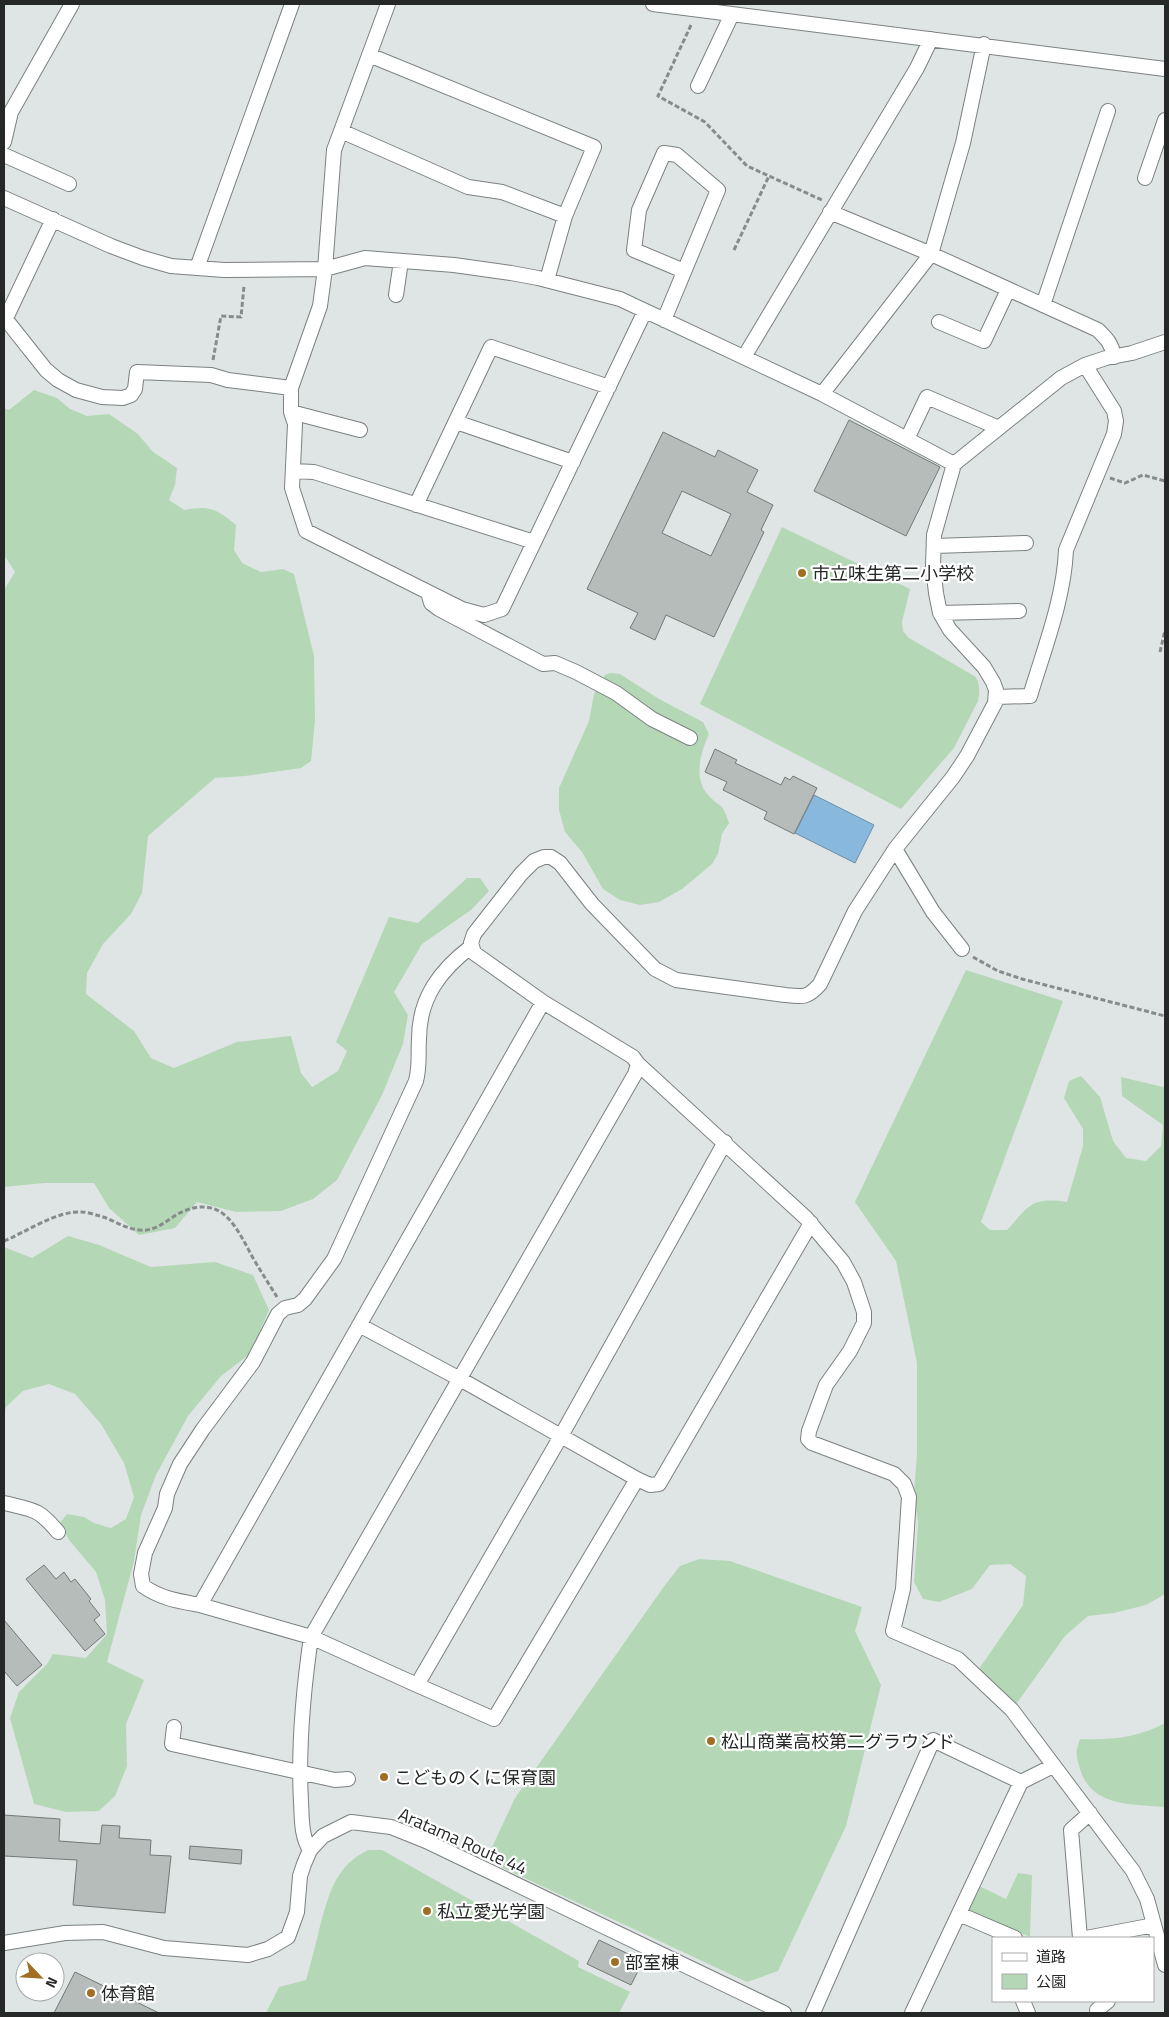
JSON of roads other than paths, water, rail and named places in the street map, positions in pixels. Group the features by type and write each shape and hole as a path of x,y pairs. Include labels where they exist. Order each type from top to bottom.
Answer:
{"street":[{"path":"4,142 11,112 72,4"},
{"path":"197,268 292,4"},
{"path":"388,4 334,150 325,269 320,306 291,388 291,412 295,424 292,488 306,531 474,613 484,615 502,609 645,311"},
{"path":"653,4 698,10 738,11 931,39 984,44 1165,69"},
{"path":"698,86 738,11"},
{"path":"744,357 917,68 931,39"},
{"path":"822,394 931,254 963,143 984,44"},
{"path":"369,55 594,147 565,216 547,280"},
{"path":"1043,305 1108,111"},
{"path":"1145,178 1165,120"},
{"path":"341,131 468,187 502,192 565,216"},
{"path":"664,320 718,190 677,156 664,152 640,210 634,250 684,271"},
{"path":"4,155 69,184"},
{"path":"4,198 111,246 171,266 246,270 325,269 365,258 454,266 547,280 620,299 822,394 954,464"},
{"path":"832,209 1098,330 1109,340 1113,347 1114,356"},
{"path":"53,219 5,317 46,370 76,390 102,397 123,398 131,395 135,389 137,372 211,374 228,380 291,388"},
{"path":"396,295 401,261"},
{"path":"939,322 984,341 1008,290"},
{"path":"1165,342 1085,365 1061,378 954,464 934,535 932,566 940,613 950,630 984,667 993,682 996,697 963,763 895,848 855,911 820,984 812,994 802,997 676,980 665,976 655,969 592,904 560,863 552,857 544,857 534,861 521,874 474,934 471,943 474,953 543,1002 633,1057 638,1064 811,1223 843,1262 854,1282 864,1312 864,1323 850,1351 826,1385 809,1431 808,1439 812,1443 894,1474 904,1484 909,1496 903,1589 893,1631 958,1659 1012,1710 1133,1871 1148,1899 1165,1965"},
{"path":"416,505 491,347 609,386"},
{"path":"996,697 1030,696 1057,604 1065,567 1066,550 1111,441 1116,421 1114,411 1085,365"},
{"path":"907,439 926,397 999,428"},
{"path":"291,412 360,430"},
{"path":"456,422 573,462"},
{"path":"293,471 314,472 534,542"},
{"path":"934,546 1026,543"},
{"path":"428,592 431,603 439,609 542,664 555,663 576,672 616,693 652,720 690,738"},
{"path":"940,613 1020,611"},
{"path":"895,848 933,912 962,949"},
{"path":"472,946 457,957 436,982 425,1000 421,1014 418,1040 420,1060 416,1081 334,1259 305,1299 298,1305 285,1308 278,1314 253,1362 203,1429 180,1464 167,1494 166,1508 145,1553 141,1574 143,1586 156,1595 174,1601 200,1605 311,1637 494,1719 637,1479"},
{"path":"200,1605 543,1002"},
{"path":"310,1850 305,1842 303,1830 300,1771 306,1671 311,1637 636,1074 638,1064"},
{"path":"417,1685 561,1436 725,1142"},
{"path":"359,1325 460,1379 637,1479 650,1485 659,1484 811,1223"},
{"path":"4,1503 25,1506 41,1513 58,1532"},
{"path":"174,1727 172,1744 334,1780 348,1779"},
{"path":"813,2013 933,1740 1021,1782"},
{"path":"912,2013 1021,1782 1053,1766"},
{"path":"1080,1937 1071,1830 1090,1813"},
{"name":"Aratama Route 44","path":"4,1943 65,1933 103,1932 164,1948 248,1955 268,1949 288,1937 297,1912 300,1876 310,1850 323,1836 351,1822 391,1827 426,1841 784,2013"},
{"path":"959,1914 1014,1937"},
{"path":"1091,1937 1154,1925"}],"water":[{"path":"814,795 874,825 855,863 795,833"}],"place":[{"name":"市立味生第二小学校","path":"802,573"},
{"name":"松山商業高校第二グラウンド","path":"711,1741"},
{"name":"こどものくに保育園","path":"384,1777"},
{"name":"私立愛光学園","path":"427,1911"},
{"name":"部室棟","path":"615,1962"},
{"name":"体育館","path":"91,1993"}]}
